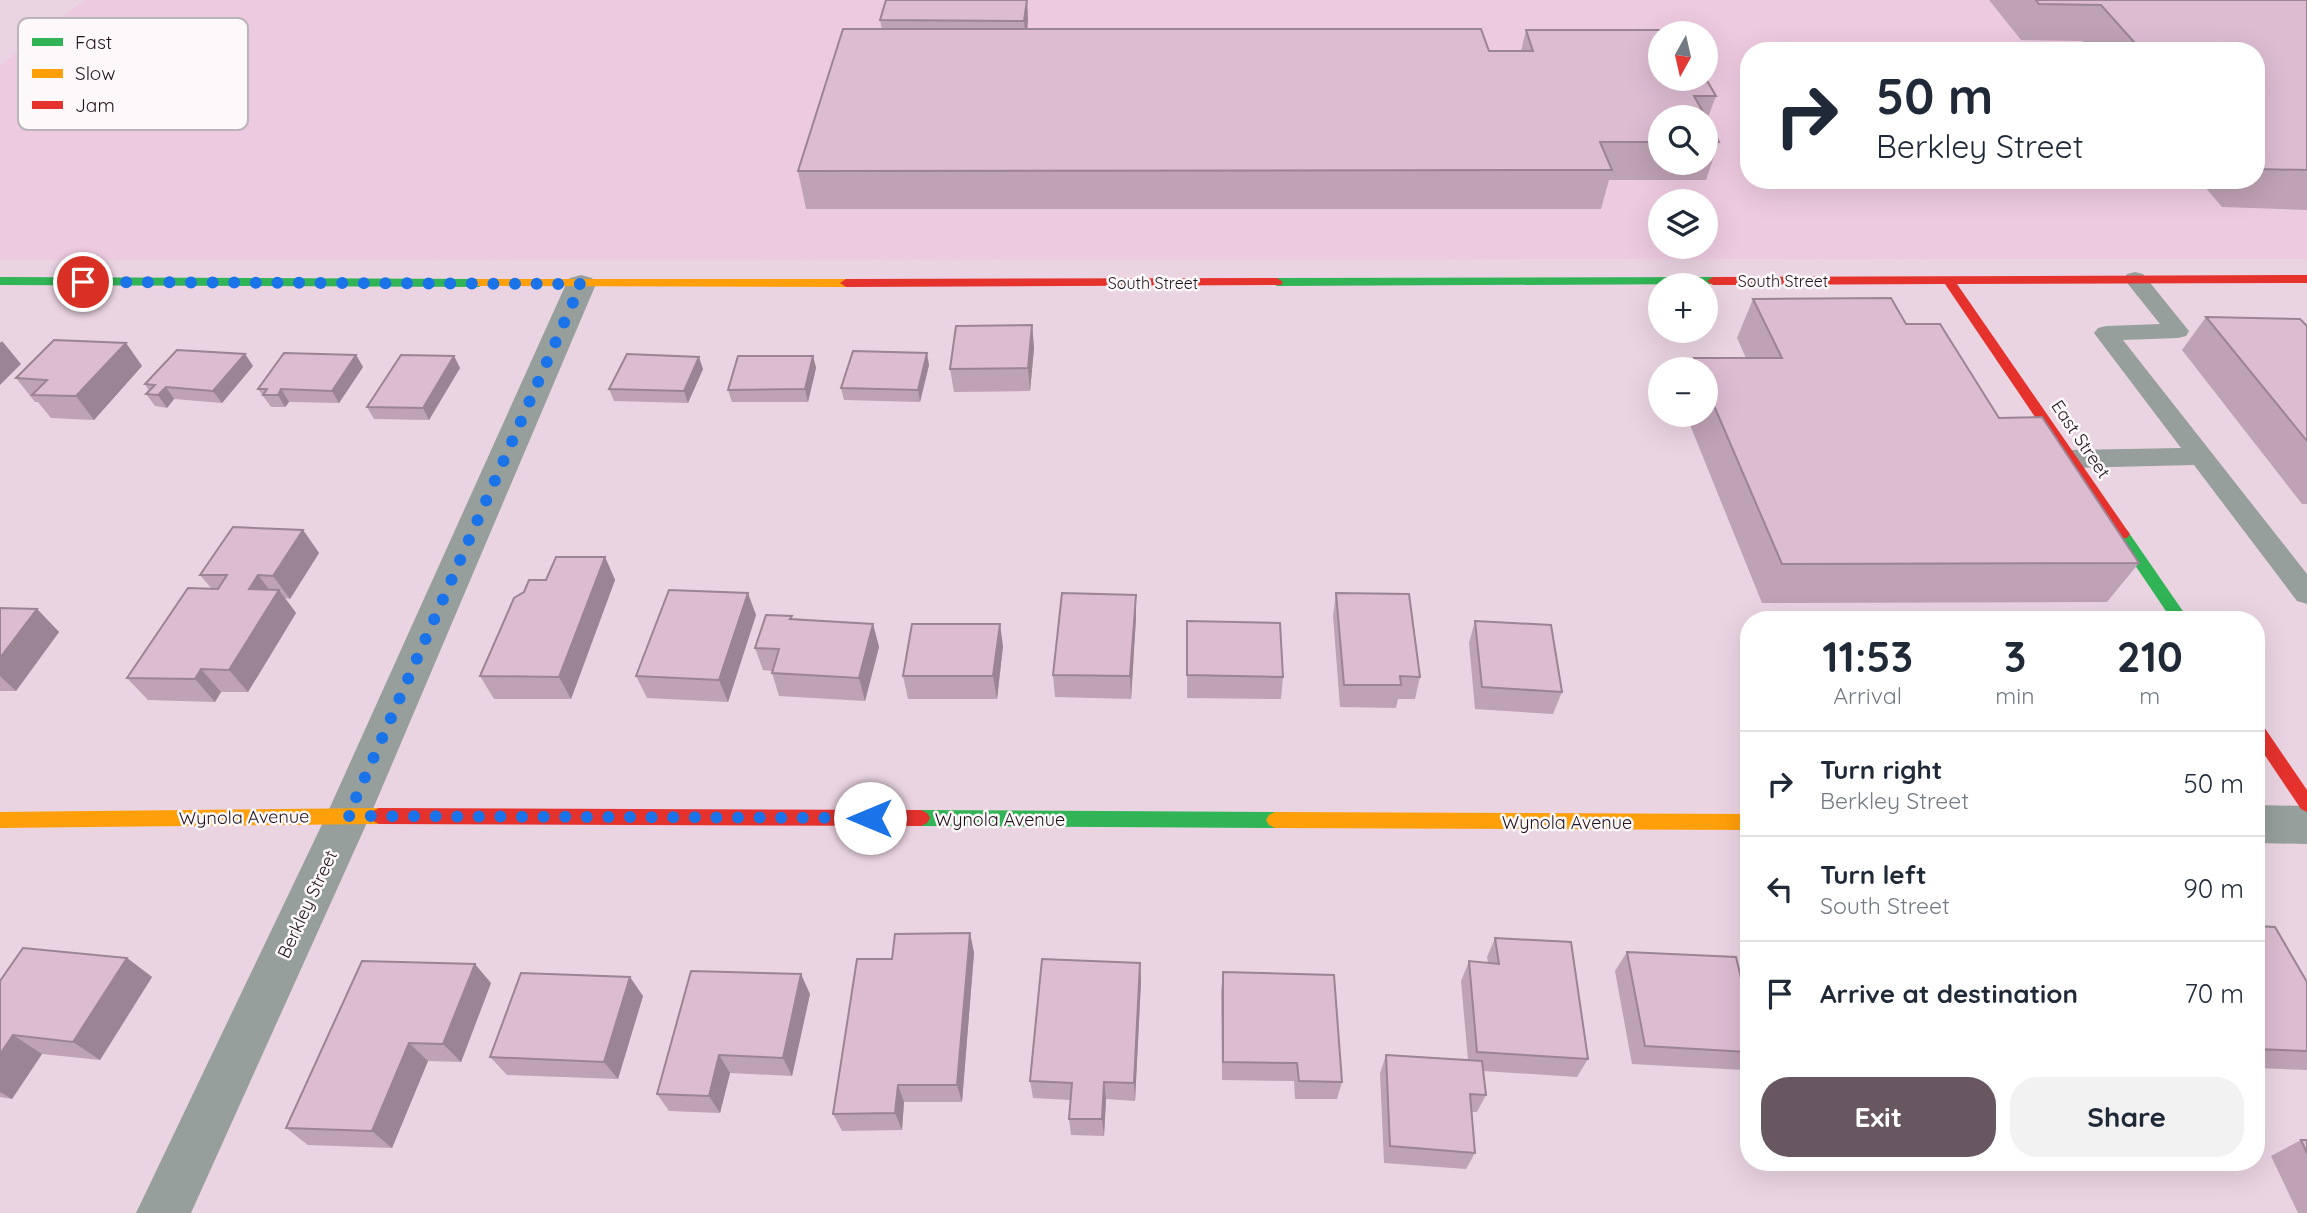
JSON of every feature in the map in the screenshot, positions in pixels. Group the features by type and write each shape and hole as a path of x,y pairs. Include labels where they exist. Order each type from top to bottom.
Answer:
{"main road":[{"name":"South Street","path":"0,281 581,284 2307,279"},
{"name":"East Street","path":"1949,281 2175,611"},
{"path":"2265,742 2307,804"},
{"name":"Wynola Avenue","path":"0,820 348,816 1740,822"}],"street":[{"name":"Berkley Street","path":"163,1213 348,816 581,284"},
{"path":"2265,824 2307,825"}],"lane":[{"path":"2135,279 2178,331 2106,333 2200,456 2294,559 2307,594"},
{"path":"2071,459 2200,456"}],"shaded area":[{"path":"84,0 2307,0 2307,259 0,260 0,65 18,51 18,130 248,130 248,18 61,18"}],"building":[{"path":"886,0 1027,0 1024,21 880,20"},
{"path":"2036,0 2307,0 2307,170 2265,169 2265,42 2134,42 2101,5 2039,4"},
{"path":"843,29 1481,29 1489,51 1533,51 1526,30 1648,30 1648,91 1713,91 1716,96 1694,96 1699,105 1648,105 1648,142 1600,142 1612,170 798,171"},
{"path":"1891,298 1906,324 1940,324 1999,418 2042,417 2139,563 1782,564 1718,415 1718,358 1782,358 1753,299"},
{"path":"2206,317 2300,319 2307,326 2307,441"},
{"path":"1032,325 1028,368 950,369 956,326"},
{"path":"54,340 126,343 76,396 32,395 47,380 16,378"},
{"path":"177,350 245,354 213,391 166,387 158,395 146,394 155,385 145,384"},
{"path":"853,351 927,353 918,390 841,388"},
{"path":"284,353 356,355 332,391 281,389 278,395 263,395 267,389 258,389"},
{"path":"627,354 699,357 684,391 609,389"},
{"path":"401,355 454,356 423,408 367,407"},
{"path":"738,356 813,356 805,389 728,390"},
{"path":"233,527 303,530 273,576 258,575 249,589 279,590 229,670 201,669 195,679 127,678 188,588 218,589 227,575 200,575"},
{"path":"556,557 605,557 559,677 480,676 514,598 524,592 529,580 546,580"},
{"path":"669,590 748,593 719,680 636,676"},
{"path":"1062,593 1136,595 1130,676 1053,675"},
{"path":"1336,593 1409,594 1420,677 1400,676 1401,685 1344,685"},
{"path":"0,608 37,609 0,658"},
{"path":"766,615 873,624 859,678 772,673 779,649 755,648"},
{"path":"1187,621 1280,623 1283,677 1187,675"},
{"path":"1475,621 1551,625 1562,692 1482,687"},
{"path":"912,624 1000,624 993,676 903,676"},
{"path":"2265,926 2275,927 2307,982 2307,1051 2265,1049"},
{"path":"970,933 957,1085 898,1085 895,1113 833,1114 857,959 892,959 895,934"},
{"path":"1495,938 1571,942 1588,1059 1477,1052 1469,961 1499,964"},
{"path":"23,948 127,958 73,1042 13,1035 0,1054 0,981"},
{"path":"1627,952 1736,957 1740,974 1740,1052 1645,1046"},
{"path":"1042,959 1140,963 1134,1083 1104,1082 1102,1119 1069,1119 1072,1083 1030,1081"},
{"path":"362,961 475,964 443,1044 409,1043 372,1131 286,1128"},
{"path":"691,971 801,974 783,1058 719,1055 709,1096 657,1094"},
{"path":"1223,972 1334,975 1342,1082 1299,1081 1297,1063 1223,1062"},
{"path":"521,973 630,977 604,1062 490,1057"},
{"path":"1386,1055 1482,1061 1486,1095 1470,1094 1475,1153 1390,1146"},
{"path":"2301,1140 2307,1140 2307,1153"}],"traffic: fast":[{"path":"0,281 479,283"},
{"path":"1277,282 1648,281"},
{"path":"2122,534 2175,611"},
{"path":"921,818 1275,820"}],"traffic: slow":[{"path":"479,283 846,283"},
{"path":"0,820 379,816"},
{"path":"1275,820 1740,822"}],"traffic: jam":[{"path":"1718,281 2307,279"},
{"path":"1949,281 2122,534"},
{"path":"846,283 1277,282"},
{"path":"2265,742 2307,804"},
{"path":"379,816 921,818"}],"route":[{"path":"83,282 581,284 348,816 870,818"}]}
